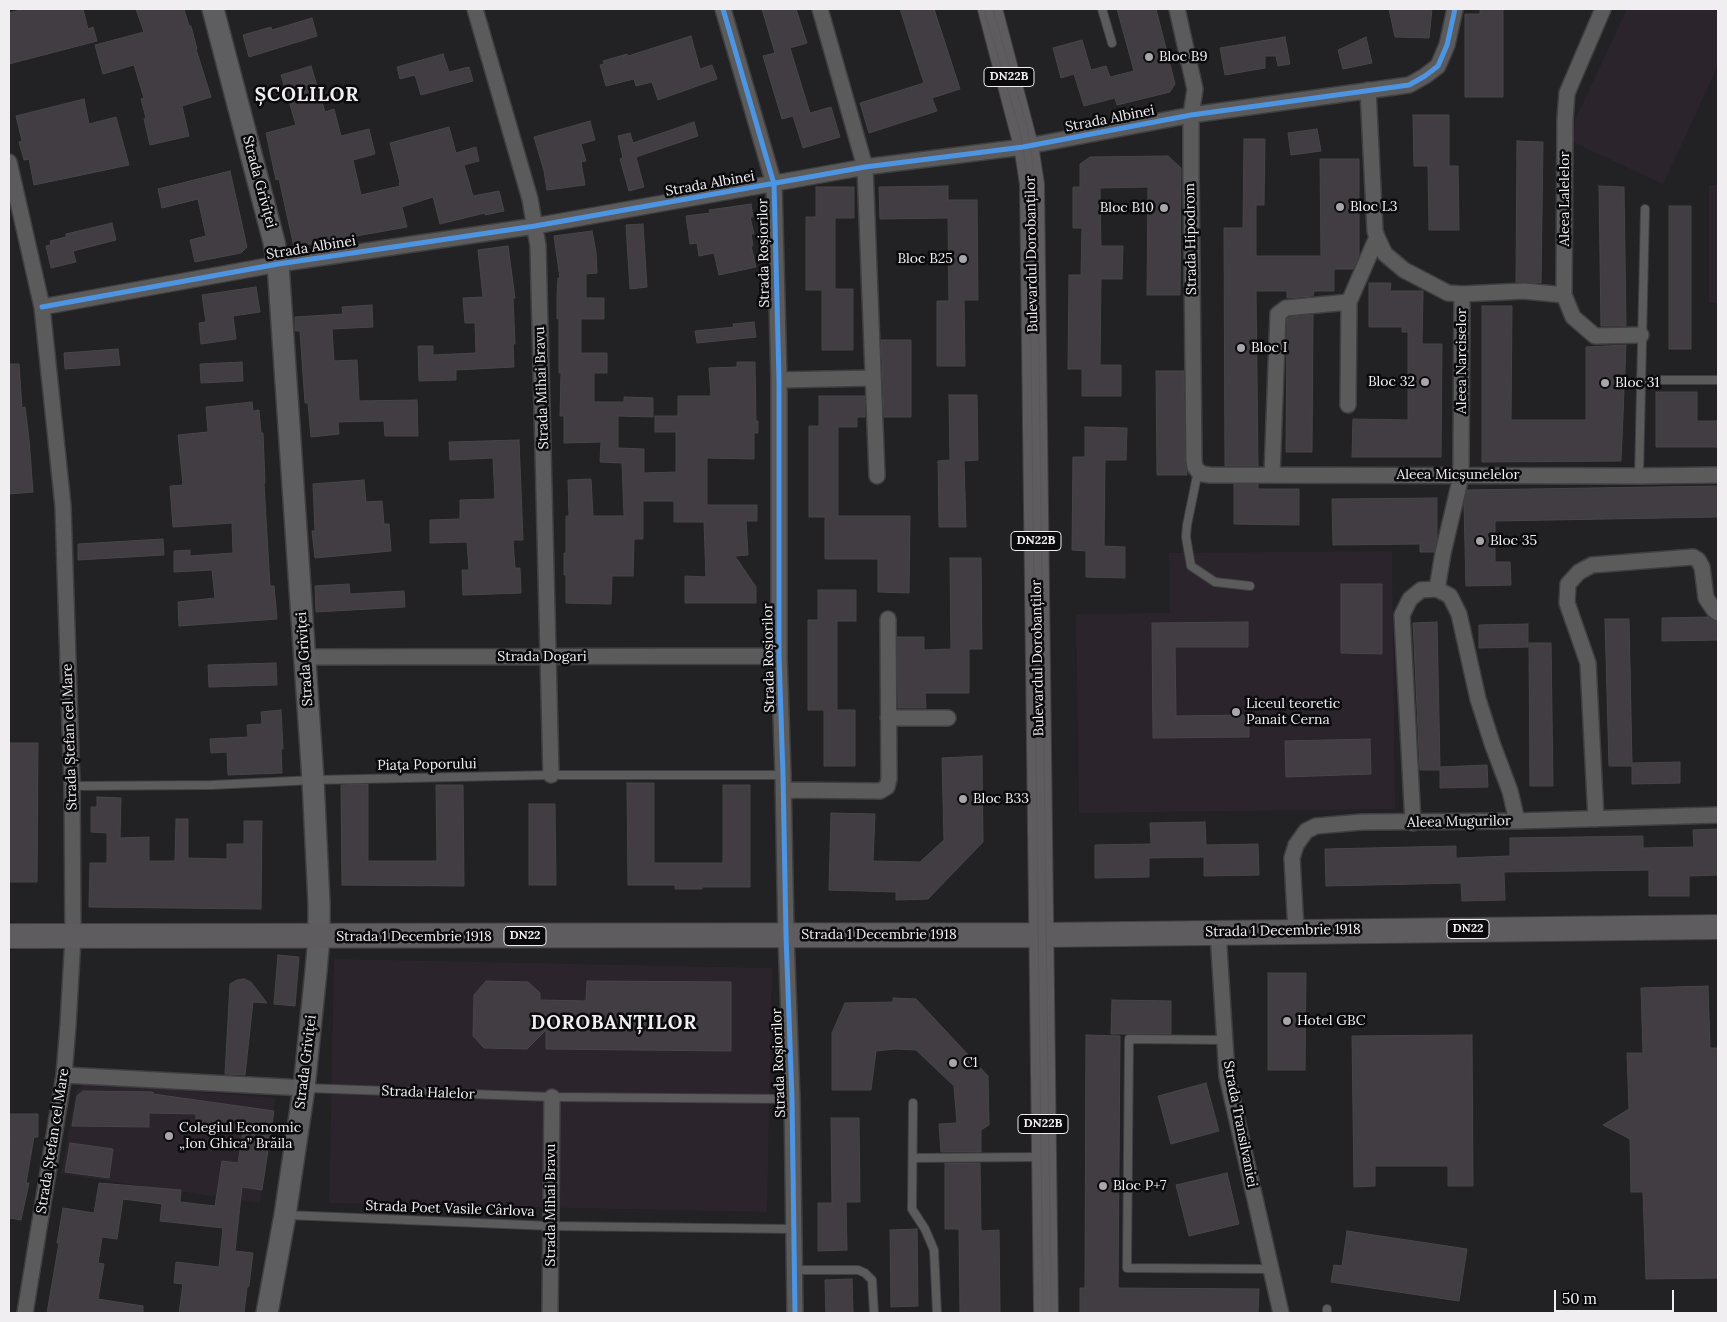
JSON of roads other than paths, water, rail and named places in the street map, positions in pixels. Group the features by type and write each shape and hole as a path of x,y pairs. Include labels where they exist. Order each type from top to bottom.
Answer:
{"main road":[{"name":"Strada Griviței","path":"213,9 272,233 278,264 314,780 319,937 304,1088 285,1215 267,1313"},
{"name":"Bulevardul Dorobanților","path":"990,9 1026,146 1032,184 1046,1313"},
{"name":"Strada 1 Decembrie 1918","path":"9,936 1040,936 1718,926"}],"street":[{"name":"Strada Mihai Bravu","path":"475,9 530,198 538,246 551,775"},
{"name":"Strada Roșiorilor","path":"723,9 774,184 778,380 779,656 792,1099 795,1313"},
{"path":"820,9 864,167 877,476"},
{"name":"Strada Hipodrom","path":"1177,9 1195,88 1191,115 1194,461 1198,471"},
{"name":"Strada Albinei","path":"42,307 278,264 536,226 864,167 1026,146 1191,115 1409,84 1425,76 1438,66 1447,45 1455,9"},
{"name":"Aleea Lalelelor","path":"1564,295 1565,119 1567,94 1603,9"},
{"name":"Aleea Narciselor","path":"1368,90 1377,237 1385,254 1404,270 1448,293 1462,294 1461,466 1437,589"},
{"name":"Strada Ștefan cel Mare","path":"9,162 42,307 63,506 72,786 72,974 64,1075 25,1313"},
{"path":"1348,405 1349,302 1377,237"},
{"path":"1462,294 1524,291 1564,295 1573,317 1595,336 1641,335"},
{"path":"1272,475 1278,314 1286,308 1349,302"},
{"path":"778,380 873,378"},
{"name":"Aleea Micșunelelor","path":"1198,471 1210,475 1718,475"},
{"path":"1596,819 1588,663 1567,603 1568,584 1578,572 1592,565 1693,557 1698,560 1702,567 1706,598 1718,613"},
{"path":"1413,823 1402,615 1410,599 1421,590 1437,589 1450,596 1459,614 1478,699 1510,791 1517,821"},
{"path":"783,783 880,790 887,787 889,780 888,618"},
{"name":"Strada Dogari","path":"305,657 779,656"},
{"path":"888,718 948,718"},
{"name":"Aleea Mugurilor","path":"1296,931 1292,858 1296,845 1306,830 1316,826 1332,823 1517,821 1718,815"},
{"name":"Strada Transilvaniei","path":"1218,932 1227,1076 1280,1313"},
{"name":"Strada Halelor","path":"64,1075 304,1088"},
{"name":"Strada Mihai Bravu","path":"550,1313 552,1097"}],"lane":[{"path":"1102,9 1112,43"},
{"path":"1638,476 1645,210"},
{"path":"1641,380 1718,380"},
{"path":"1198,471 1186,537 1191,566 1216,582 1250,586"},
{"name":"Piața Poporului","path":"72,786 212,785 314,780 551,775 783,783"},
{"path":"1225,1040 1129,1039 1127,1268 1271,1269"},
{"name":"Strada Halelor","path":"304,1088 552,1097 792,1099"},
{"path":"913,1103 912,1209 925,1229 934,1250 937,1313"},
{"path":"912,1158 1044,1157"},
{"name":"Strada Poet Vasile Cârlova","path":"285,1215 551,1226 794,1229"},
{"path":"794,1270 858,1270 865,1273 872,1280 874,1313"}],"tram line":[{"path":"984,9 1019,128 1029,192 1043,1313"},
{"path":"993,9 1027,126 1037,192 1051,1313"}],"place":[{"name":"Bloc B9","path":"1149,57"},
{"name":"Bloc L3","path":"1340,207"},
{"name":"Bloc B10","path":"1164,208"},
{"name":"Bloc B25","path":"963,259"},
{"name":"Bloc I","path":"1241,348"},
{"name":"Bloc 32","path":"1425,382"},
{"name":"Bloc 31","path":"1605,383"},
{"name":"Bloc 35","path":"1480,541"},
{"name":"Liceul teoretic Panait Cerna","path":"1236,712"},
{"name":"Bloc B33","path":"963,799"},
{"name":"Hotel GBC","path":"1287,1021"},
{"name":"C1","path":"953,1063"},
{"name":"Colegiul Economic „Ion Ghica” Brăila","path":"169,1136"},
{"name":"Bloc P+7","path":"1103,1186"}],"district":[{"name":"ȘCOLILOR","path":"307,96"},
{"name":"DOROBANȚILOR","path":"614,1024"}]}
